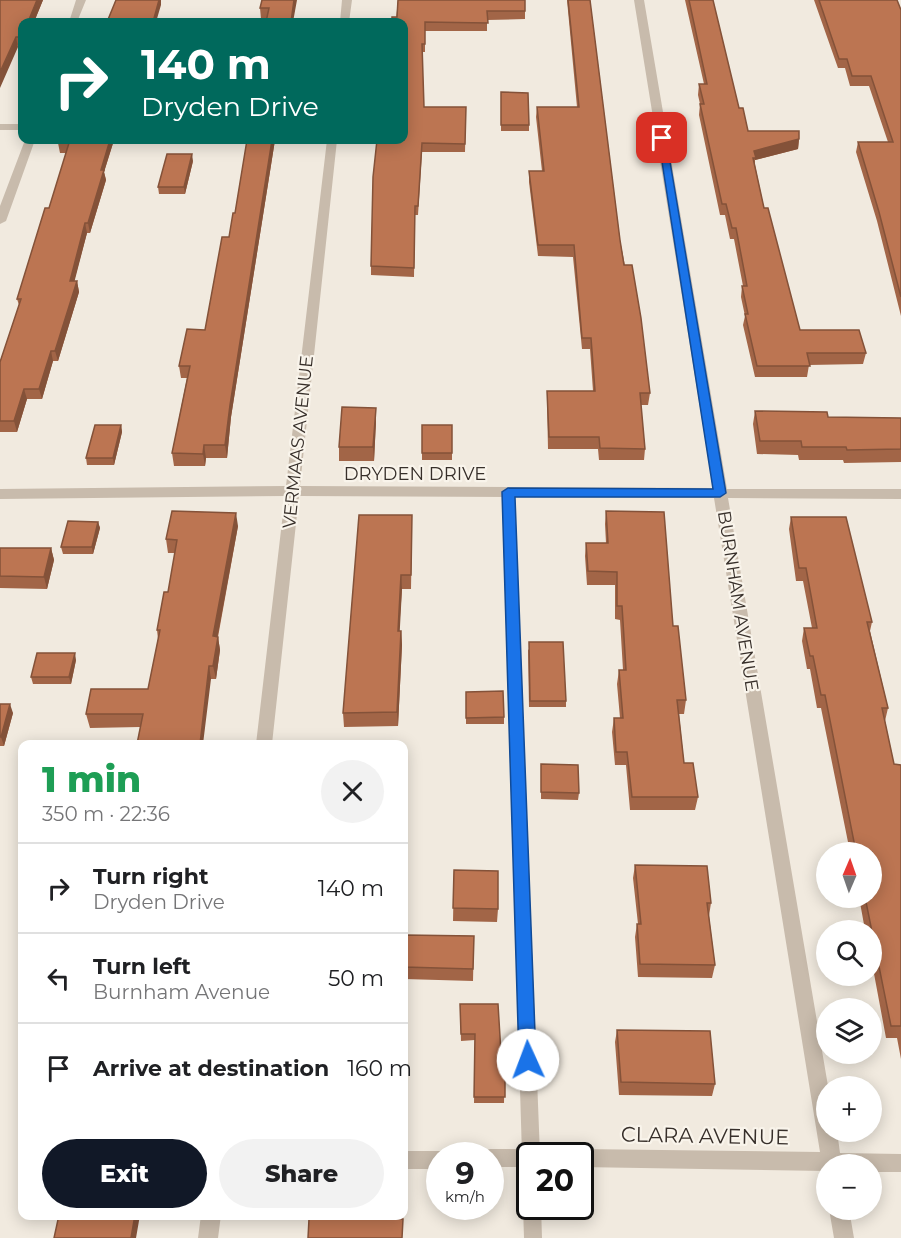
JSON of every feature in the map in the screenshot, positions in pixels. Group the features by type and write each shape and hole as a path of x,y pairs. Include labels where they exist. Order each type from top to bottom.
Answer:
{"street":[{"path":"74,18 81,0"},
{"path":"345,18 347,0"},
{"name":"BURNHAM AVENUE","path":"639,0 818,1076"},
{"path":"0,128 18,127"},
{"path":"0,221 29,144"},
{"name":"VERMAAS AVENUE","path":"264,740 332,144"},
{"name":"DRYDEN DRIVE","path":"0,494 292,491 901,494"},
{"name":"CLARA AVENUE","path":"594,1158 816,1162"},
{"path":"408,1160 426,1160"},
{"name":"CLARA AVENUE","path":"882,1163 901,1163"},
{"path":"208,1238 210,1220"},
{"path":"841,1220 844,1238"}],"lane":[{"path":"508,492 530,1142"},
{"path":"532,1220 533,1238"}],"building":[{"path":"0,0 37,0 30,18 18,18 18,37 0,72"},
{"path":"116,0 159,0 154,18 109,18"},
{"path":"262,0 294,0 292,18 267,18 269,8 260,8"},
{"path":"398,0 525,0 525,11 487,11 488,23 425,22 425,44 422,44 424,107 466,107 465,144 422,143 418,206 415,206 414,268 371,266 373,177 377,144 408,144 408,18 392,18 397,17"},
{"path":"568,0 590,0 624,265 632,265 641,318 650,393 640,393 645,449 600,448 599,437 549,437 547,391 595,391 591,338 582,338 574,245 538,245 529,171 544,171 537,107 579,107"},
{"path":"689,0 713,0 739,108 743,108 748,131 799,131 799,139 754,151 756,158 753,158 764,208 768,208 800,330 859,330 866,353 807,353 810,366 757,366 745,314 748,314 742,286 747,286 736,228 732,228 726,204 722,204 700,104 704,104 699,84 707,84"},
{"path":"819,0 897,0 901,10 901,297 858,142 893,142 871,76 852,76 847,59 839,59"},
{"path":"501,92 528,93 529,125 501,125"},
{"path":"69,144 109,144 101,170 104,170 88,223 85,223 70,281 77,281 55,351 51,351 39,389 24,389 14,421 0,421 0,362 21,299 17,299 45,208 49,208"},
{"path":"246,144 271,144 225,445 204,445 203,454 172,453 190,366 179,366 187,329 205,330 222,237 229,237 233,213 235,213"},
{"path":"167,154 192,154 184,187 158,187"},
{"path":"342,407 376,408 373,447 339,447"},
{"path":"755,411 827,412 828,417 901,418 901,449 847,450 846,447 802,447 801,441 760,441"},
{"path":"95,425 121,425 113,458 86,458"},
{"path":"422,425 452,425 452,453 422,453"},
{"path":"172,511 236,513 213,636 218,637 213,666 209,666 200,740 138,740 143,714 86,714 91,689 148,689 160,630 157,630 164,592 168,592 177,540 166,539"},
{"path":"606,511 664,512 673,626 678,626 686,700 677,700 684,763 693,763 698,797 632,797 627,752 616,752 614,718 623,718 619,670 626,670 622,606 617,606 617,572 588,571 586,543 608,543"},
{"path":"359,515 412,515 411,575 401,575 397,712 343,713"},
{"path":"791,517 846,517 872,622 867,622 888,708 882,708 894,764 901,765 901,1026 891,1026 882,981 882,920 870,920 867,908 882,908 882,842 854,842 825,695 821,695 813,656 810,656 804,628 817,628 806,568 799,568"},
{"path":"68,521 98,522 92,547 61,547"},
{"path":"0,548 51,548 44,577 0,576"},
{"path":"529,642 563,642 566,701 530,701"},
{"path":"37,653 75,653 69,677 31,677"},
{"path":"503,691 504,717 466,718 466,692"},
{"path":"0,704 10,704 1,737 0,737"},
{"path":"541,764 578,765 579,793 541,792"},
{"path":"635,865 707,866 711,903 707,903 715,965 640,964 637,924 641,924"},
{"path":"454,870 498,871 498,909 453,908"},
{"path":"408,935 474,936 473,969 408,967"},
{"path":"460,1004 498,1004 501,1053 505,1053 505,1097 474,1097 475,1034 461,1034"},
{"path":"617,1030 710,1031 715,1084 621,1082"},
{"path":"58,1220 134,1220 131,1238 54,1238"},
{"path":"309,1220 403,1220 402,1238 308,1238"}],"route":[{"path":"528,1060 508,492 720,493 662,138"}]}
